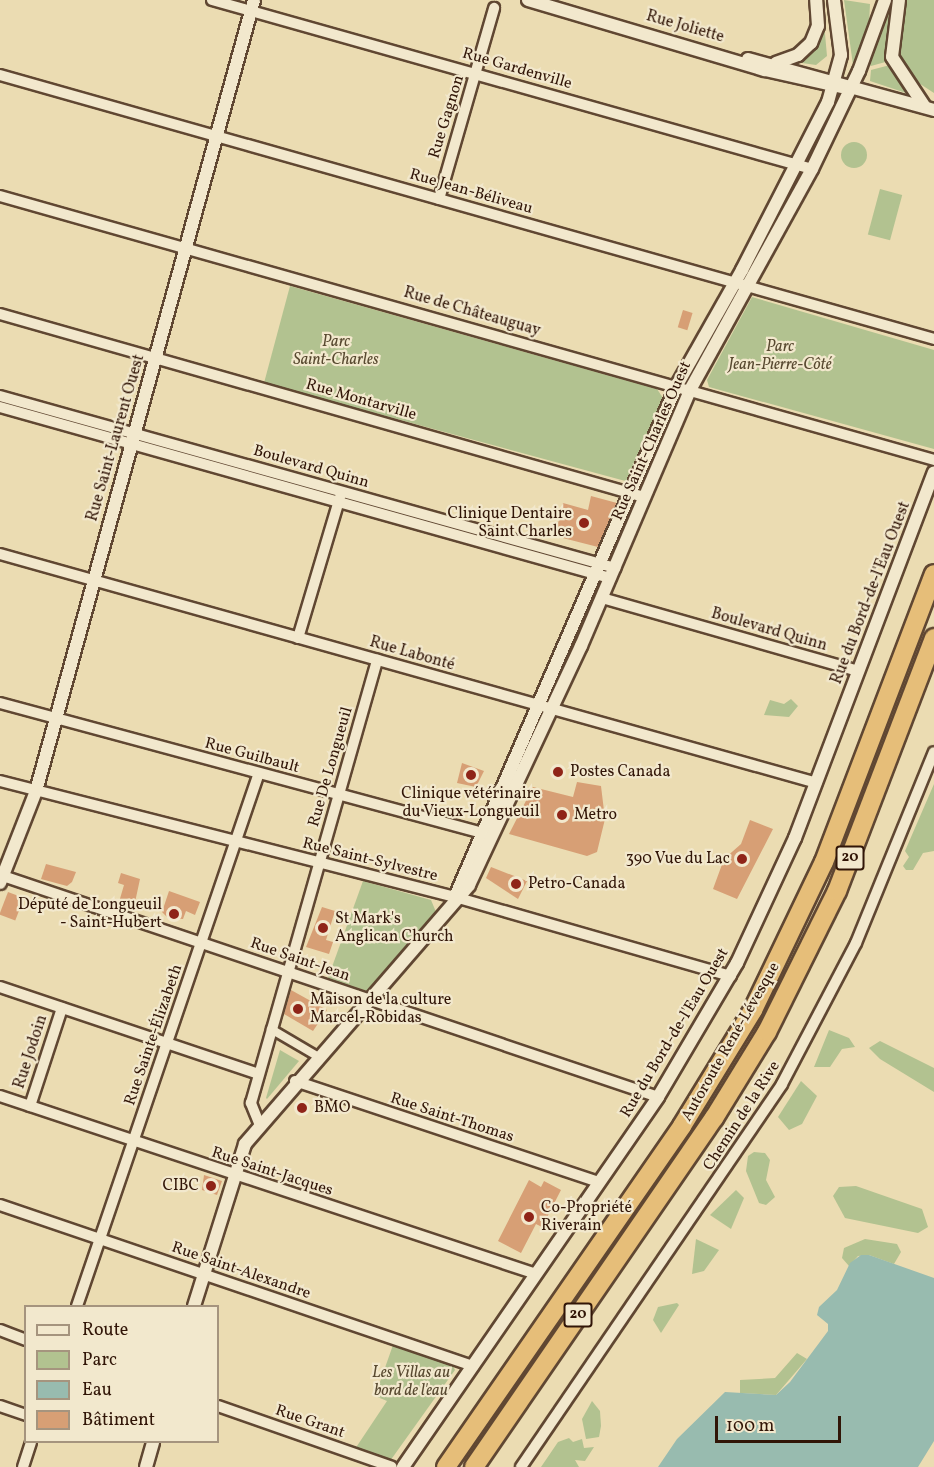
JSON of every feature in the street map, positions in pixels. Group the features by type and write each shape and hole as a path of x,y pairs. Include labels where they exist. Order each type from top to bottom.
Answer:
{"highway":[{"name":"Autoroute René-Lévesque","path":"446,1467 682,1126 753,1010 824,862 934,574"},
{"name":"Autoroute René-Lévesque","path":"474,1467 714,1118 773,1022 841,880 934,638"}],"street":[{"name":"Rue Gardenville","path":"212,0 252,5 476,73 798,164 812,170"},
{"name":"Rue Joliette","path":"528,0 729,57 929,109"},
{"path":"776,63 798,55 811,43 818,26 816,0"},
{"name":"Rue Saint-Charles Ouest","path":"194,1305 233,1176 259,1123 456,897 469,885 546,708 600,569 677,385 735,283 798,164 835,84 842,49 834,0"},
{"name":"Rue Saint-Charles Ouest","path":"546,708 602,598 690,390 812,170 851,87 885,0"},
{"path":"899,0 892,57 929,109"},
{"name":"Rue Saint-Laurent Ouest","path":"1,878 36,790 218,136 252,5"},
{"name":"Rue Gagnon","path":"439,199 494,8"},
{"name":"Rue Joliette","path":"729,57 776,63 835,84"},
{"name":"Rue Jean-Béliveau","path":"0,75 934,339"},
{"name":"Rue de Châteauguay","path":"0,196 677,385 934,460"},
{"name":"Rue Montarville","path":"0,314 644,497"},
{"name":"Boulevard Quinn","path":"0,396 338,503 600,569"},
{"name":"Boulevard Quinn","path":"0,407 342,491 612,573"},
{"name":"Rue du Bord-de-l'Eau Ouest","path":"403,1467 658,1097 730,976 775,886 934,473"},
{"path":"298,638 342,491"},
{"name":"Rue Labonté","path":"0,554 816,783"},
{"name":"Boulevard Quinn","path":"602,598 859,671"},
{"name":"Rue De Longueuil","path":"259,1123 251,1103 376,660"},
{"name":"Rue Guilbault","path":"0,704 490,835"},
{"name":"Chemin de la Rive","path":"521,1467 738,1153 797,1057 856,942 934,752"},
{"name":"Rue Sainte-Élizabeth","path":"77,1305 259,773"},
{"name":"Rue Saint-Sylvestre","path":"0,781 456,897 730,976"},
{"name":"Rue Saint-Jean","path":"1,878 289,972 658,1097"},
{"path":"0,987 259,1074"},
{"name":"Rue Jodoin","path":"30,1106 62,1008"},
{"path":"271,1029 317,1056"},
{"name":"Rue Saint-Thomas","path":"295,1082 599,1182"},
{"name":"Rue Saint-Jacques","path":"0,1096 233,1176 536,1274"},
{"name":"Rue Saint-Alexandre","path":"0,1205 473,1366"},
{"path":"0,1330 24,1339"},
{"path":"0,1406 24,1414"},
{"name":"Rue Grant","path":"219,1406 392,1467"},
{"path":"22,1467 31,1443"},
{"path":"146,1467 153,1443"}],"green space":[{"path":"822,0 827,56 816,65 795,62 801,59"},
{"path":"844,0 870,4 869,25 853,65"},
{"path":"891,0 889,61 871,66 868,64"},
{"path":"904,0 934,0 934,93 911,78 897,57"},
{"path":"890,65 911,92 909,94 870,81 871,70"},
{"path":"854,142 863,146 867,155 863,164 854,168 845,164 841,155 845,146"},
{"path":"880,189 902,195 890,240 868,234"},
{"name":"Parc Saint-Charles","path":"290,286 657,389 663,398 629,482 264,383"},
{"name":"Parc Jean-Pierre-Côté","path":"752,297 934,350 934,449 709,387 707,380"},
{"path":"791,699 798,706 789,717 764,715 770,700 784,704"},
{"path":"934,784 934,851 923,853 913,870 906,870 903,866 909,857 905,851"},
{"path":"363,881 431,900 436,912 367,991 328,978"},
{"path":"829,1030 849,1038 855,1047 842,1049 830,1067 814,1067"},
{"path":"880,1041 934,1068 934,1092 880,1059 869,1048"},
{"path":"280,1050 299,1061 267,1099 266,1098"},
{"path":"801,1081 817,1096 802,1124 789,1130 778,1117"},
{"path":"754,1152 765,1153 770,1160 766,1180 775,1197 766,1205 759,1203 746,1171 748,1156"},
{"path":"856,1186 922,1209 928,1227 918,1233 845,1218 833,1196 839,1187"},
{"path":"736,1190 744,1198 731,1229 710,1215"},
{"path":"696,1239 719,1250 704,1271 692,1274"},
{"path":"865,1239 897,1244 901,1252 894,1264 869,1255 858,1256 849,1266 842,1258 844,1248"},
{"path":"677,1303 679,1305 661,1333 653,1320 658,1307"},
{"name":"Les Villas au bord de l'eau","path":"393,1345 452,1364 455,1370 390,1461 355,1449 387,1401 375,1396"},
{"path":"797,1353 807,1359 776,1395 740,1393 740,1380 775,1378"},
{"path":"592,1401 600,1411 601,1426 599,1437 586,1439 582,1419"},
{"path":"569,1438 573,1442 582,1439 584,1448 594,1447 585,1461 575,1460 579,1467 541,1467 558,1442"}],"water":[{"path":"861,1255 869,1255 934,1278 934,1441 918,1467 658,1467 677,1439 725,1392 776,1395 790,1382 828,1331 828,1324 817,1315 819,1307 837,1290 850,1263"}],"building":[{"path":"683,310 693,313 687,330 678,327"},
{"name":"Clinique Dentaire Saint Charles","path":"591,496 617,503 598,547 555,536 563,503 588,510"},
{"name":"Clinique vétérinaire du Vieux-Longueuil","path":"462,763 484,771 476,787 457,783"},
{"name":"Metro","path":"577,782 601,786 605,819 597,852 587,856 509,834 533,787 573,797"},
{"name":"390 Vue du Lac","path":"750,820 773,829 737,899 713,889 724,859 741,844"},
{"path":"46,864 76,872 72,882 67,886 41,879"},
{"path":"491,867 527,881 518,899 486,878"},
{"path":"121,873 140,879 134,907 119,902 124,885 118,883"},
{"path":"169,891 200,902 195,915 186,911 183,919 168,918 162,912"},
{"path":"8,892 24,898 15,920 0,915"},
{"name":"St Mark's Anglican Church","path":"322,907 335,911 326,940 333,942 329,954 306,947"},
{"path":"291,990 327,1010 313,1031 284,1014"},
{"name":"CIBC","path":"204,1175 222,1181 217,1195 202,1190"},
{"name":"Co-Propriété Riverain","path":"529,1180 541,1187 544,1181 561,1190 542,1227 536,1224 521,1253 498,1241"}],"place":[{"name":"Clinique Dentaire Saint Charles","path":"584,523"},
{"name":"Postes Canada","path":"558,772"},
{"name":"Clinique vétérinaire du Vieux-Longueuil","path":"471,775"},
{"name":"Metro","path":"562,815"},
{"name":"390 Vue du Lac","path":"742,859"},
{"name":"Petro-Canada","path":"516,884"},
{"name":"Député de Longueuil - Saint-Hubert","path":"174,914"},
{"name":"St Mark's Anglican Church","path":"323,928"},
{"name":"Maison de la culture Marcel-Robidas","path":"298,1009"},
{"name":"BMO","path":"302,1108"},
{"name":"CIBC","path":"211,1186"},
{"name":"Co-Propriété Riverain","path":"529,1217"}]}
